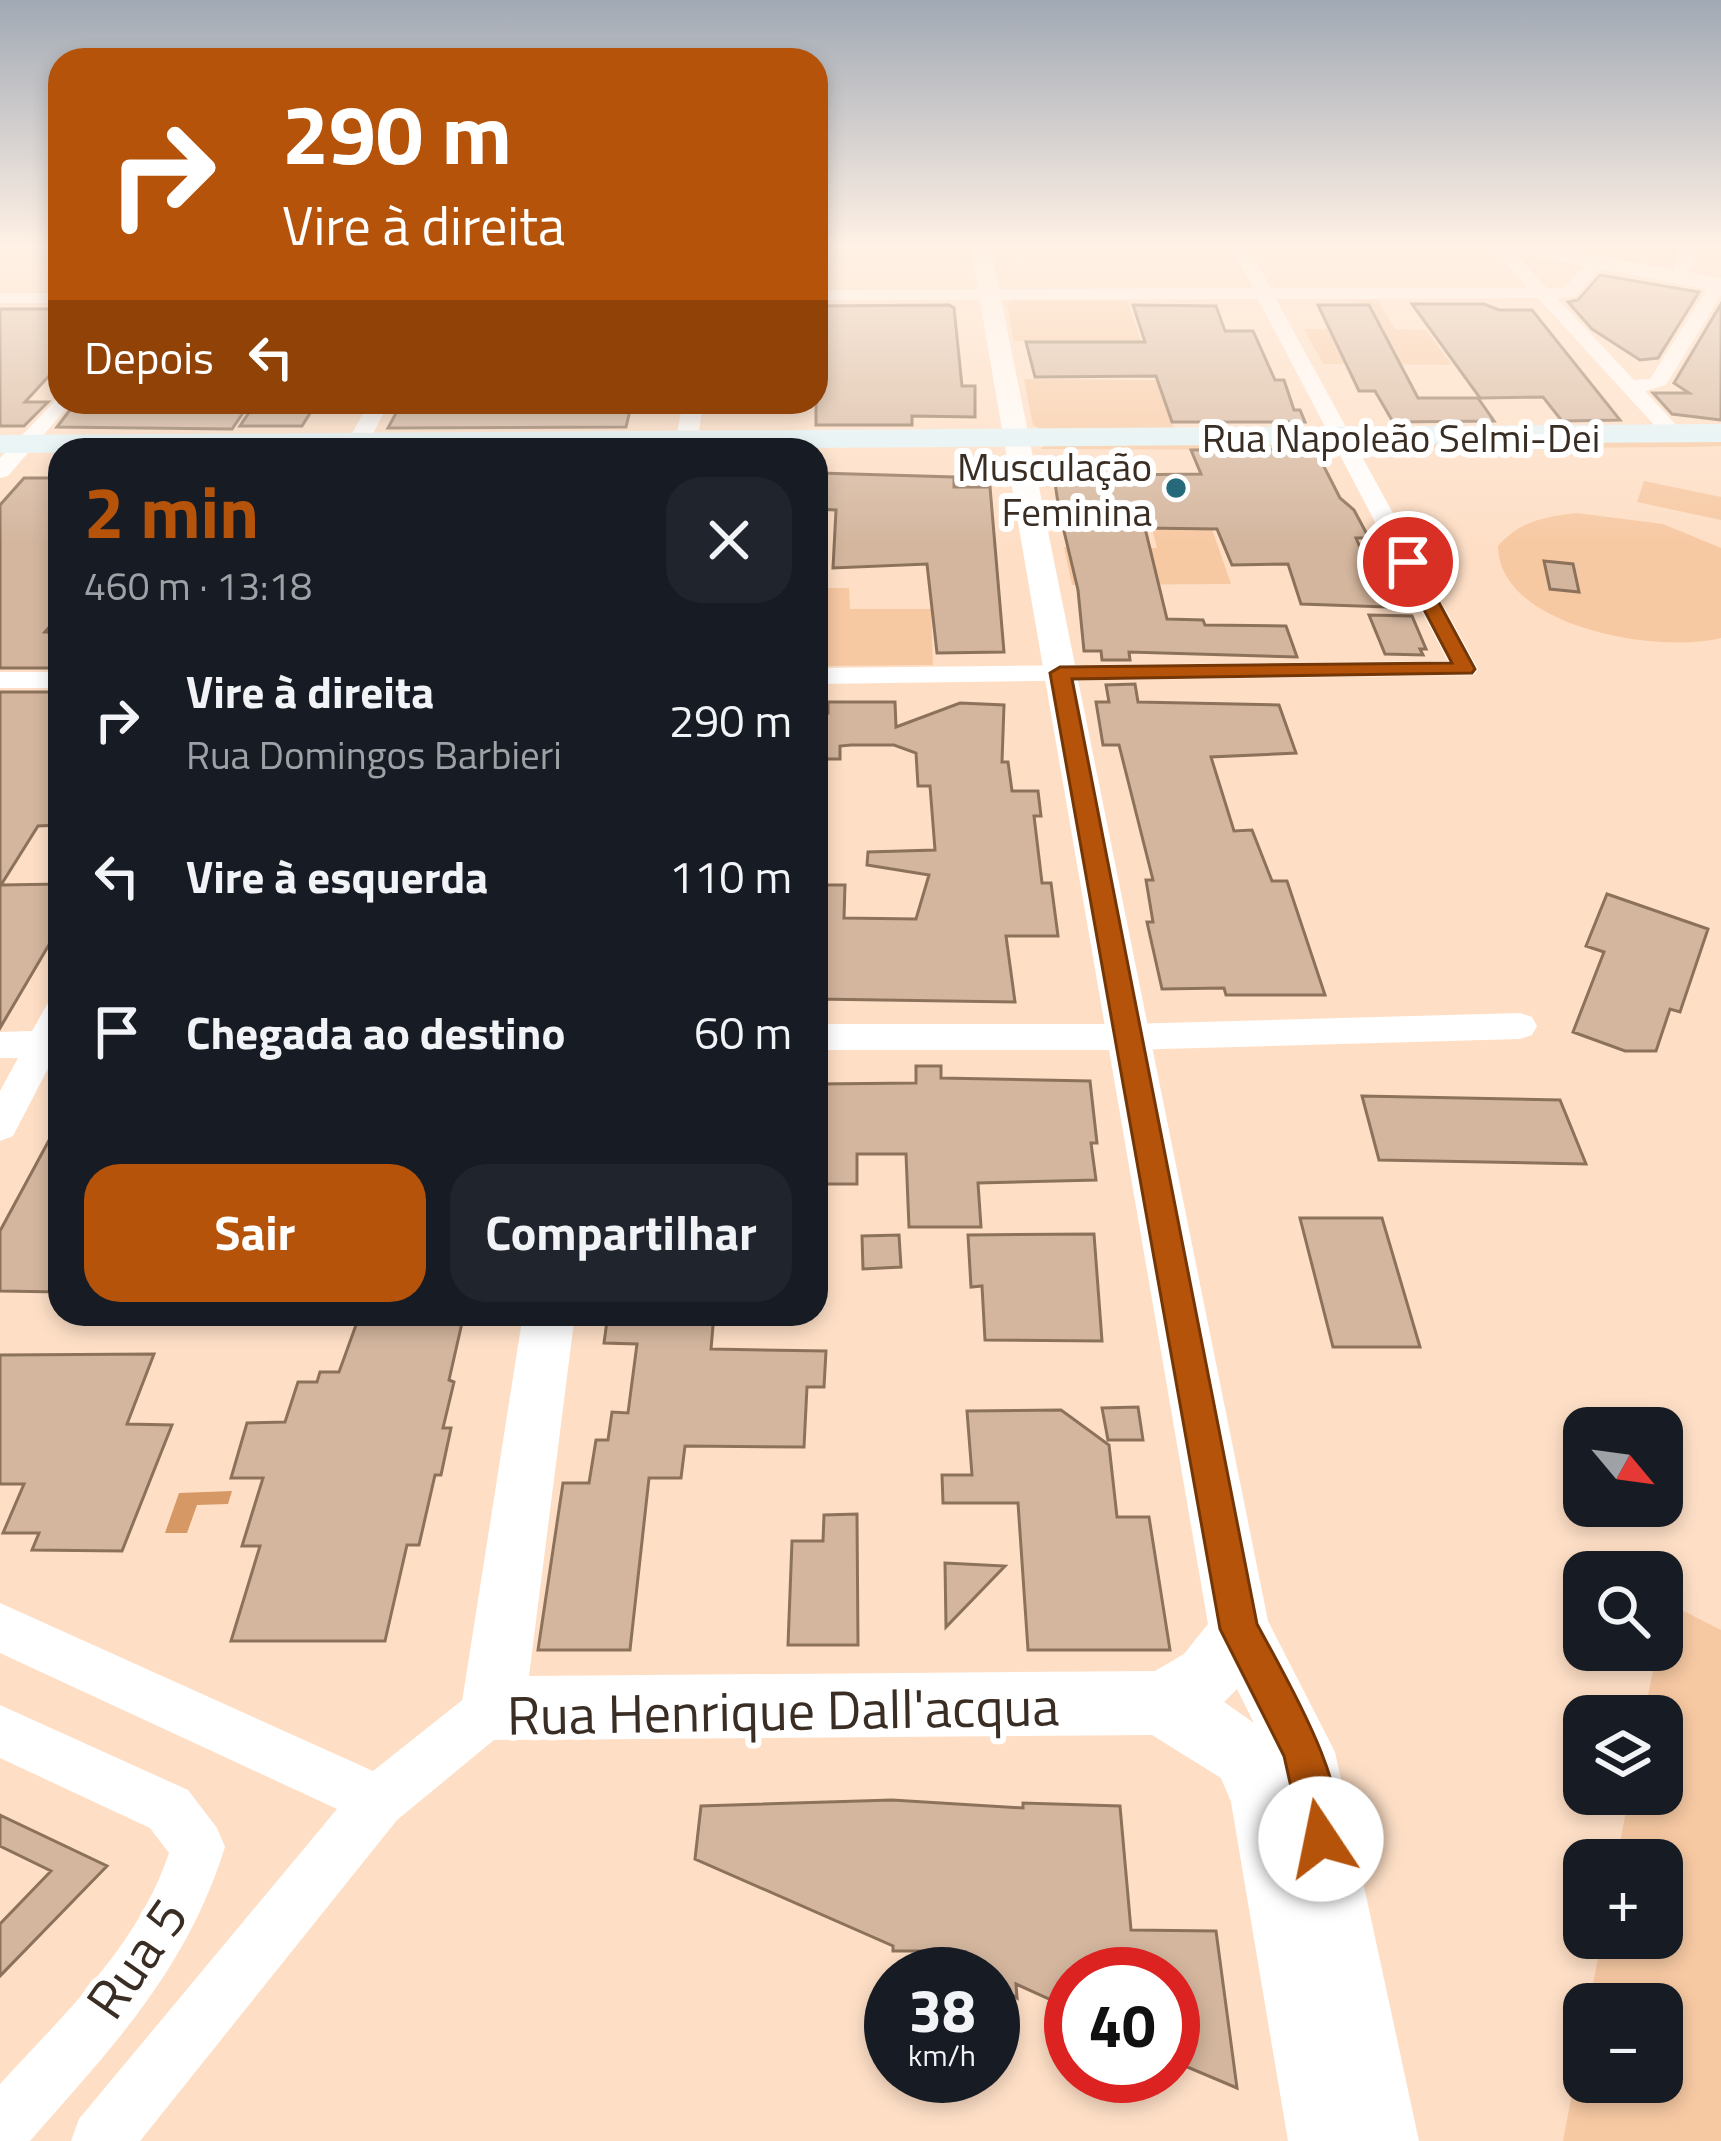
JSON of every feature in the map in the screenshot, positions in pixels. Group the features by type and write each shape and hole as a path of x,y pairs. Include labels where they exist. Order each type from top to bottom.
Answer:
{"main road":[{"name":"Rua Napoleão Selmi-Dei","path":"1347,446 1721,433"},
{"name":"Rua Napoleão Selmi-Dei","path":"828,446 1721,449"},
{"name":"Rua Napoleão Selmi-Dei","path":"828,455 1015,447"},
{"name":"Rua Napoleão Selmi-Dei","path":"7,455 48,454"},
{"path":"7,455 48,458"}],"street":[{"path":"997,344 1239,1629 1303,1752 1382,2141"},
{"path":"828,676 1465,669 1293,344"},
{"path":"1589,344 1675,436"},
{"path":"1628,386 1656,385 1682,344"},
{"path":"7,455 50,414"},
{"path":"0,680 48,680"},
{"path":"828,1037 1126,1037 1520,1026"},
{"path":"0,1045 48,1044"},
{"path":"0,1126 48,1049"},
{"path":"493,1708 547,1326"},
{"path":"0,1628 378,1801"},
{"name":"Rua Henrique Dall'acqua","path":"101,2141 378,1801 493,1708 1155,1703 1193,1689 1219,1666 1239,1629"},
{"path":"1155,1703 1200,1724 1244,1754 1264,1801 1326,2141"},
{"name":"Rua 5","path":"0,1731 169,1809 198,1847 188,1891 145,1962 0,2129"}],"shaded area":[{"path":"1312,344 1436,344 1452,365 1323,364"},
{"path":"1024,379 1157,380 1174,428 1041,429 1033,425"},
{"path":"1721,438 1721,446 1692,447 1380,449 1370,444"},
{"path":"1328,444 1323,450 1041,449 1044,445"},
{"path":"1644,481 1721,497 1721,520 1637,502"},
{"path":"1576,513 1663,524 1721,548 1721,638 1660,642 1623,638 1553,615 1525,597 1505,574 1498,546 1533,522"},
{"path":"1152,529 1212,529 1231,584 1072,585 1064,547 1157,548"},
{"path":"828,588 849,588 850,609 931,609 933,665 828,666"},
{"path":"232,1491 228,1504 197,1505 187,1533 165,1533 179,1493"},
{"path":"1683,1611 1721,1630 1721,2141 1563,2141 1570,2103 1683,2103 1683,1983 1593,1983 1598,1959 1683,1959 1683,1839 1621,1839 1625,1815 1683,1815 1683,1695 1648,1695 1653,1671 1683,1671"}],"building":[{"path":"0,344 48,344 48,377 25,402 48,402 24,426 0,426"},
{"path":"828,344 958,344 962,386 975,386 975,417 912,416 912,425 816,425 816,414 828,414"},
{"path":"1026,344 1259,344 1275,380 1284,380 1294,410 1300,410 1305,422 1172,422 1156,376 1035,377"},
{"path":"1337,344 1390,344 1418,398 1478,398 1494,421 1393,422 1375,391 1359,391"},
{"path":"1441,344 1559,344 1620,420 1562,421 1543,397 1480,398"},
{"path":"1615,344 1667,344 1658,358 1640,360"},
{"path":"1697,344 1721,344 1721,420 1672,414 1653,393 1689,393 1674,383"},
{"path":"67,414 242,414 232,429 57,427"},
{"path":"248,414 310,414 302,426 240,426"},
{"path":"396,414 629,414 626,427 388,428"},
{"path":"1315,449 1340,498 1354,510 1369,538 1356,538 1386,607 1301,604 1288,564 1232,565 1217,529 1145,528 1167,619 1203,620 1205,625 1286,626 1297,657 1129,652 1130,660 1102,660 1101,651 1084,651 1078,590 1054,476 1058,468 1114,475 1201,474 1191,450"},
{"path":"828,473 954,477 954,487 990,487 1004,652 937,653 927,564 833,568 836,510 828,510"},
{"path":"24,478 48,478 48,668 0,668 0,505"},
{"path":"1544,561 1573,564 1579,592 1550,589"},
{"path":"1369,615 1412,616 1426,649 1420,649 1423,655 1385,654"},
{"path":"1135,684 1138,702 1279,705 1296,753 1211,757 1234,831 1252,830 1272,881 1287,881 1325,995 1226,995 1224,988 1162,989 1147,922 1153,922 1146,880 1153,880 1119,745 1103,745 1096,702 1109,702 1106,685"},
{"path":"0,692 48,692 48,826 38,826 1,885 48,884 48,946 0,1028"},
{"path":"828,702 895,702 896,727 960,703 1004,705 1002,762 1008,762 1012,791 1038,791 1041,816 1034,816 1042,883 1051,883 1058,936 1006,936 1015,1002 828,999 828,885 845,885 844,918 916,919 929,875 867,865 868,852 935,850 930,786 918,786 916,753 894,745 851,745 840,746 840,759 828,759"},
{"path":"1607,894 1708,929 1680,1012 1670,1009 1656,1051 1625,1051 1573,1032 1604,952 1586,946"},
{"path":"916,1066 941,1066 941,1078 1090,1081 1096,1180 978,1183 981,1227 909,1227 906,1154 857,1154 857,1184 828,1184 828,1084 916,1083"},
{"path":"1362,1096 1560,1100 1586,1164 1379,1160"},
{"path":"48,1142 48,1292 0,1291 0,1231"},
{"path":"1300,1218 1382,1218 1420,1347 1333,1347"},
{"path":"1094,1234 1102,1341 985,1340 982,1286 971,1287 968,1235"},
{"path":"899,1235 901,1267 863,1269 862,1236"},
{"path":"356,1326 461,1326 449,1380 454,1382 443,1428 451,1428 441,1475 435,1475 419,1545 407,1545 385,1641 231,1641 260,1546 242,1546 263,1478 231,1478 247,1423 285,1422 298,1382 317,1382 320,1372 339,1372"},
{"path":"606,1326 713,1326 711,1349 826,1351 824,1387 807,1387 804,1447 685,1446 681,1478 649,1478 630,1650 538,1650 563,1483 589,1483 596,1440 608,1440 612,1412 628,1413 637,1344 604,1343"},
{"path":"154,1354 127,1424 172,1425 122,1551 32,1550 39,1533 3,1533 24,1484 0,1484 0,1355"},
{"path":"1138,1407 1143,1440 1108,1440 1102,1408"},
{"path":"1061,1410 1109,1445 1117,1517 1149,1517 1170,1650 1028,1650 1018,1503 943,1503 942,1475 972,1475 967,1411"},
{"path":"857,1514 858,1645 788,1645 792,1541 823,1541 824,1515"},
{"path":"945,1563 1005,1566 946,1627"},
{"path":"892,1800 1023,1808 1023,1803 1120,1806 1131,1930 1216,1931 1237,2088 1200,2072 1200,1947 1044,1947 1044,1997 1020,1986 1020,1947 893,1947 695,1859 701,1806"},
{"path":"0,1815 107,1866 0,1976 0,1924 51,1871 0,1846"}],"place":[{"name":"Musculação Feminina","path":"1176,488"}],"route":[{"path":"1321,1839 1303,1752 1239,1629 1060,673 1465,669 1408,562"}]}
